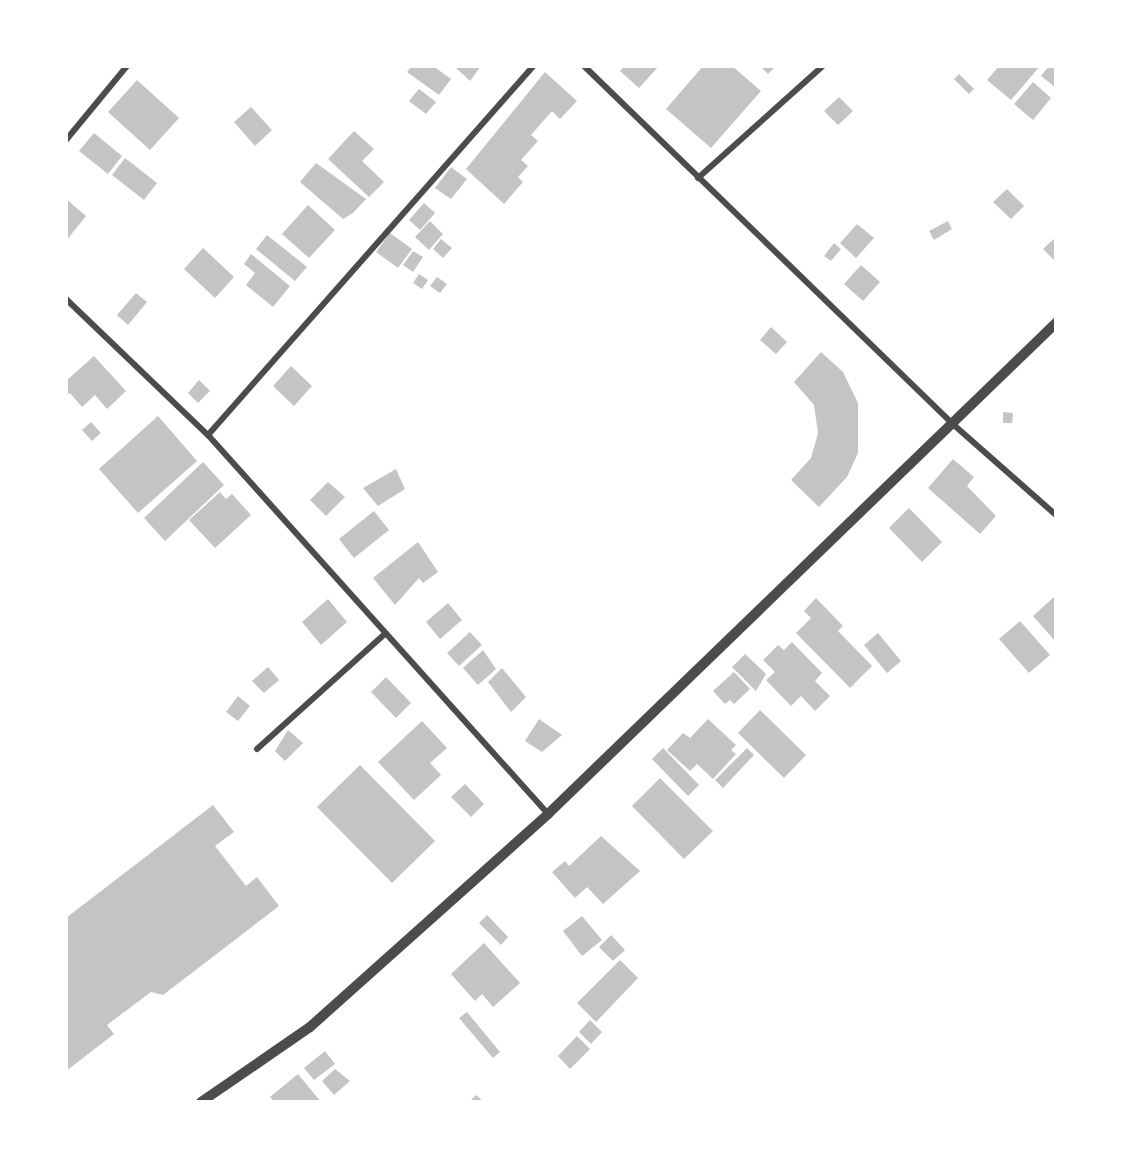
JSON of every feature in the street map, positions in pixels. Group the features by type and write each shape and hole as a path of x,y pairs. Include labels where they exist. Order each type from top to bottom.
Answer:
{"street":[{"path":"66,140 128,66"},
{"path":"208,435 533,66"},
{"path":"584,66 955,426 1056,515"},
{"path":"698,178 823,66"},
{"path":"66,299 208,435 548,814"},
{"path":"201,1102 310,1027 548,814 955,426 1056,323"},
{"path":"257,749 386,633"}],"building":[{"path":"412,66 433,66 451,79 439,95 407,72"},
{"path":"454,66 481,66 470,81"},
{"path":"625,66 659,66 639,88 620,71"},
{"path":"703,66 732,66 761,91 711,148 666,109"},
{"path":"760,66 776,66 768,74"},
{"path":"999,66 1040,66 1011,100 987,80"},
{"path":"1049,66 1056,66 1056,88 1041,76"},
{"path":"545,72 577,101 560,119 552,111 531,135 538,141 521,160 528,166 518,177 523,182 504,204 466,169"},
{"path":"959,74 974,89 969,94 954,79"},
{"path":"137,80 179,118 150,150 108,112"},
{"path":"1033,82 1051,98 1033,120 1014,104"},
{"path":"419,89 436,102 426,114 409,101"},
{"path":"839,97 853,111 838,125 824,111"},
{"path":"251,107 272,130 255,146 234,122"},
{"path":"354,131 374,149 362,161 384,182 369,197 328,159"},
{"path":"94,133 122,156 108,174 79,151"},
{"path":"125,158 157,183 144,200 112,175"},
{"path":"316,163 366,199 353,213 343,219 300,182"},
{"path":"451,167 467,179 451,199 435,188"},
{"path":"1007,189 1024,206 1011,219 993,202"},
{"path":"66,199 86,216 66,241"},
{"path":"424,203 435,213 420,230 409,220"},
{"path":"308,205 335,230 309,258 282,234"},
{"path":"430,221 443,234 429,250 415,237"},
{"path":"948,221 952,229 934,240 929,231"},
{"path":"857,224 874,238 856,258 840,243"},
{"path":"390,233 412,249 398,268 376,252"},
{"path":"267,235 307,267 295,281 256,249"},
{"path":"1056,237 1056,262 1043,249"},
{"path":"441,239 452,248 443,258 433,249"},
{"path":"834,243 841,249 831,261 824,256"},
{"path":"203,248 234,277 215,298 184,269"},
{"path":"413,251 423,257 413,272 403,265"},
{"path":"251,254 290,286 273,307 246,285 255,273 244,264"},
{"path":"861,265 880,282 863,301 844,284"},
{"path":"419,274 428,280 422,289 413,283"},
{"path":"437,277 447,284 440,293 430,286"},
{"path":"136,293 147,302 128,325 117,315"},
{"path":"771,327 787,342 776,354 760,340"},
{"path":"821,352 843,372 858,403 858,453 847,477 819,507 791,480 811,458 818,433 814,405 794,382"},
{"path":"94,356 126,391 107,409 95,395 82,407 70,393 66,396 66,381"},
{"path":"291,366 312,386 294,406 273,386"},
{"path":"199,380 210,391 198,403 188,393"},
{"path":"1003,412 1013,413 1012,423 1003,423"},
{"path":"158,416 197,461 138,513 99,469"},
{"path":"91,422 101,433 92,441 82,430"},
{"path":"953,459 974,477 967,486 996,516 980,534 928,488"},
{"path":"203,462 224,485 165,541 144,518"},
{"path":"396,469 405,489 378,506 363,488"},
{"path":"328,482 345,497 326,516 310,500"},
{"path":"220,492 226,499 232,494 251,515 215,548 189,520"},
{"path":"909,508 942,542 922,562 889,528"},
{"path":"374,511 389,530 354,558 339,539"},
{"path":"418,542 438,572 423,583 419,578 395,605 373,578"},
{"path":"1056,595 1056,642 1033,616"},
{"path":"816,598 843,626 838,631 872,666 850,688 796,633 811,618 804,611"},
{"path":"328,599 347,622 321,645 302,622"},
{"path":"448,603 462,620 440,639 426,622"},
{"path":"1020,621 1050,655 1029,673 999,639"},
{"path":"470,632 482,645 459,666 447,653"},
{"path":"878,633 901,661 887,673 864,645"},
{"path":"792,642 822,673 815,681 830,696 815,711 801,696 791,706 766,680 775,672 763,660 778,645 784,650"},
{"path":"483,650 496,669 478,685 463,668"},
{"path":"745,654 766,674 756,691 732,667"},
{"path":"268,667 279,680 264,693 252,681"},
{"path":"502,668 526,697 511,712 488,682"},
{"path":"734,672 750,689 734,704 730,700 725,704 713,691"},
{"path":"386,677 411,703 396,718 371,692"},
{"path":"238,696 250,706 238,721 226,712"},
{"path":"760,710 806,755 784,778 738,733"},
{"path":"539,719 562,735 542,752 525,741"},
{"path":"708,719 736,745 731,750 736,754 713,779 697,764 690,771 667,750 683,733 690,738"},
{"path":"422,721 447,748 430,763 441,775 414,800 378,762"},
{"path":"288,730 303,743 285,761 275,751"},
{"path":"663,748 699,785 688,796 652,759"},
{"path":"747,748 754,755 723,788 715,780"},
{"path":"360,765 435,841 392,883 317,807"},
{"path":"660,778 713,831 684,859 632,806"},
{"path":"465,784 484,804 471,817 451,797"},
{"path":"213,805 234,832 215,846 246,886 257,877 279,906 163,995 151,992 107,1025 114,1034 66,1071 66,918"},
{"path":"601,836 640,871 603,904 587,887 575,898 552,872 565,861 569,866"},
{"path":"487,915 508,937 501,945 479,923"},
{"path":"582,916 602,940 582,956 563,931"},
{"path":"611,935 625,950 613,961 599,947"},
{"path":"484,943 520,983 493,1007 482,994 475,1001 451,974"},
{"path":"620,960 638,978 596,1022 577,1003"},
{"path":"467,1012 500,1052 493,1058 459,1018"},
{"path":"590,1020 602,1032 591,1044 579,1032"},
{"path":"577,1036 590,1049 570,1069 558,1056"},
{"path":"325,1051 335,1064 314,1080 304,1068"},
{"path":"335,1069 350,1081 334,1095 322,1081"},
{"path":"298,1074 321,1102 275,1102 270,1097"},
{"path":"476,1095 484,1102 469,1102"}]}
